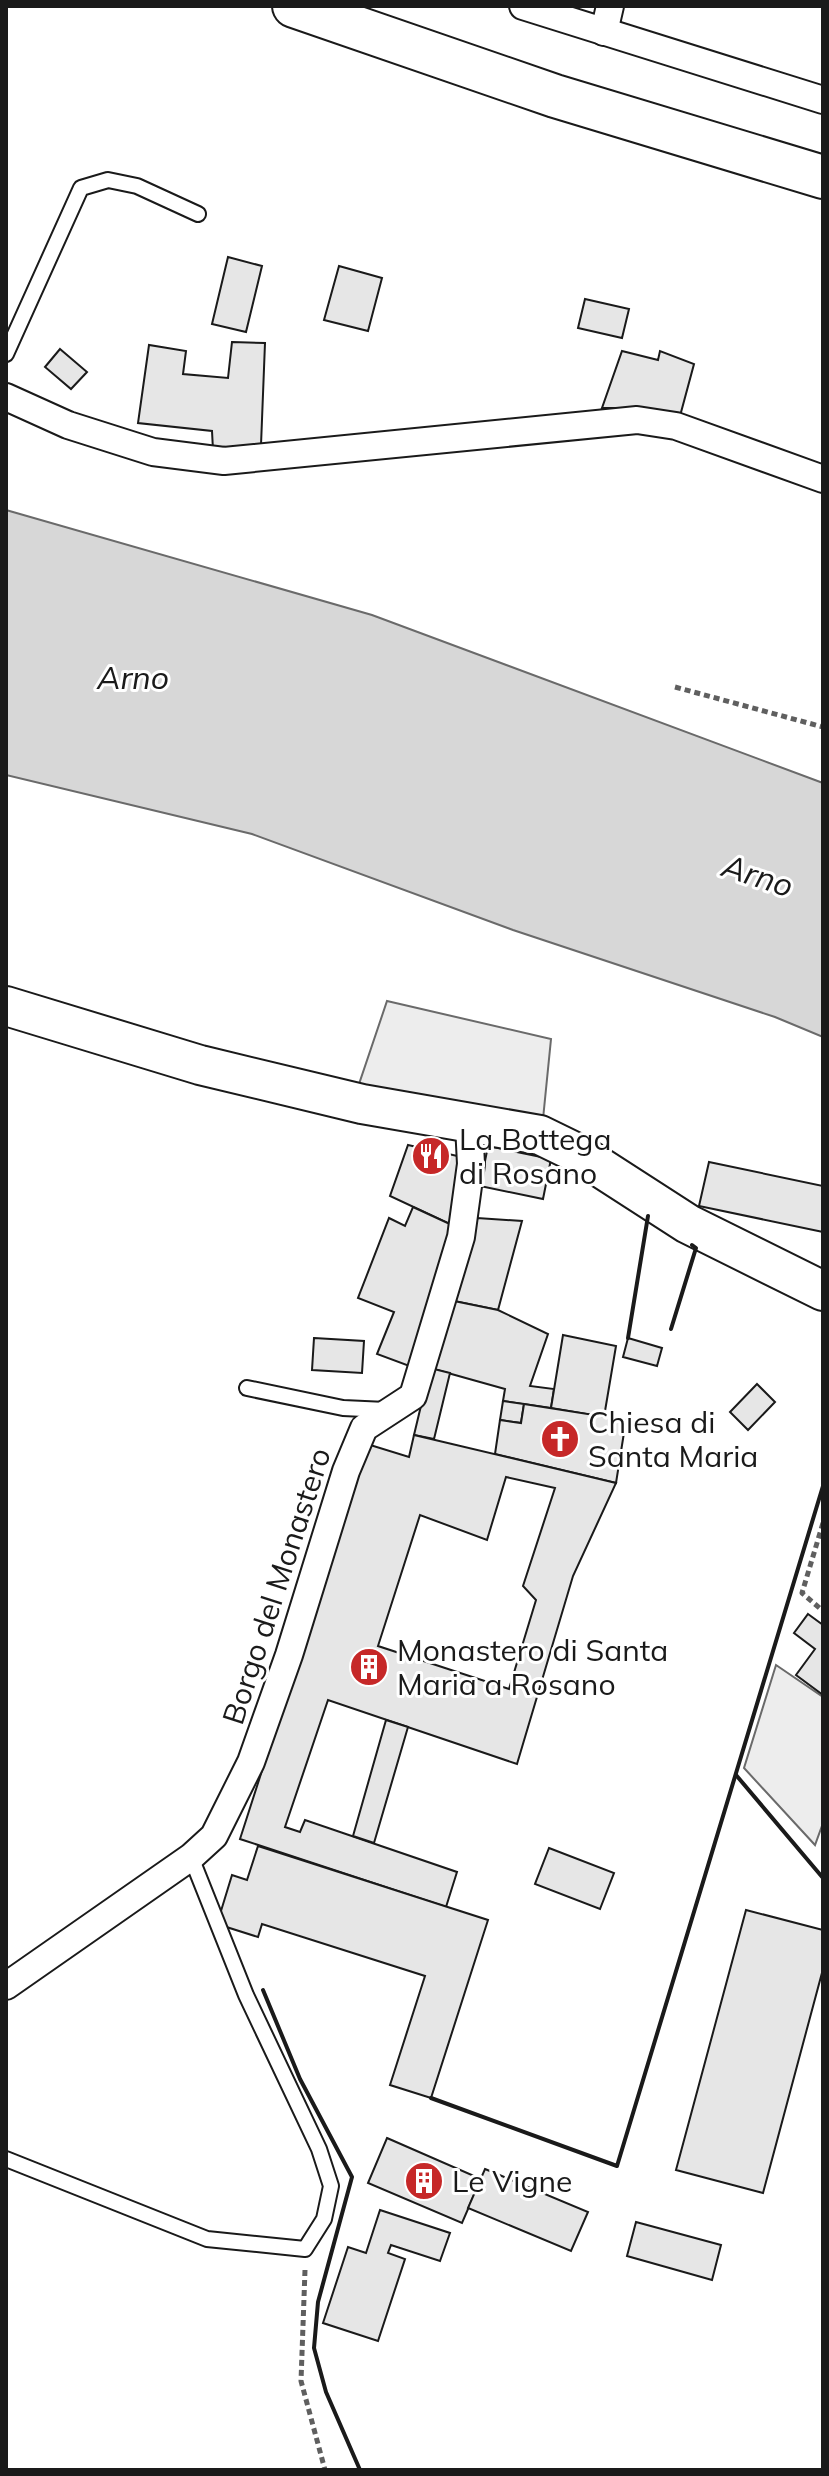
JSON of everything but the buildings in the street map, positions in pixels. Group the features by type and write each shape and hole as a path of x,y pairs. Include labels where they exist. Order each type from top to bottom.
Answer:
{"main road":[{"path":"294,6 555,96 823,177"},
{"path":"6,1006 200,1065 362,1104 540,1135 581,1155 688,1224 823,1291"}],"street":[{"path":"523,6 823,100"},
{"path":"604,32 610,6"},
{"path":"6,397 68,425 153,452 224,461 637,420 676,426 823,479"},
{"name":"Borgo del Monastero","path":"6,1986 191,1857 214,1836 251,1762 289,1655 346,1471 364,1428 413,1396 433,1323 456,1261 471,1164 469,1125"}],"lane":[{"path":"6,354 81,188 108,180 137,186 198,214"},
{"path":"247,1388 343,1408 390,1411"},
{"path":"6,2159 207,2239 305,2249 324,2219 331,2186 319,2149 246,1995 191,1857"}],"path":[{"path":"675,687 823,727"},
{"path":"823,1523 802,1593 823,1611"},
{"path":"305,2249 301,2381 325,2470"}],"shaded area":[{"path":"387,1001 551,1039 543,1119 356,1093"},
{"path":"776,1665 823,1697 823,1823 815,1845 744,1768"}],"water":[{"name":"Arno","path":"6,510 372,615 823,783 823,1037 775,1017 513,930 252,834 6,775"}],"wall":[{"path":"628,1338 648,1216"},
{"path":"671,1329 696,1248 692,1245"},
{"path":"431,2098 617,2166 823,1486"},
{"path":"736,1775 823,1878"},
{"path":"263,1990 300,2079 352,2177 318,2302 314,2348 326,2392 360,2470"}],"place":[{"name":"La Bottega di Rosano","path":"431,1156"},
{"name":"Chiesa di Santa Maria","path":"560,1439"},
{"name":"Monastero di Santa Maria a Rosano","path":"369,1667"},
{"name":"Le Vigne","path":"424,2181"}]}
